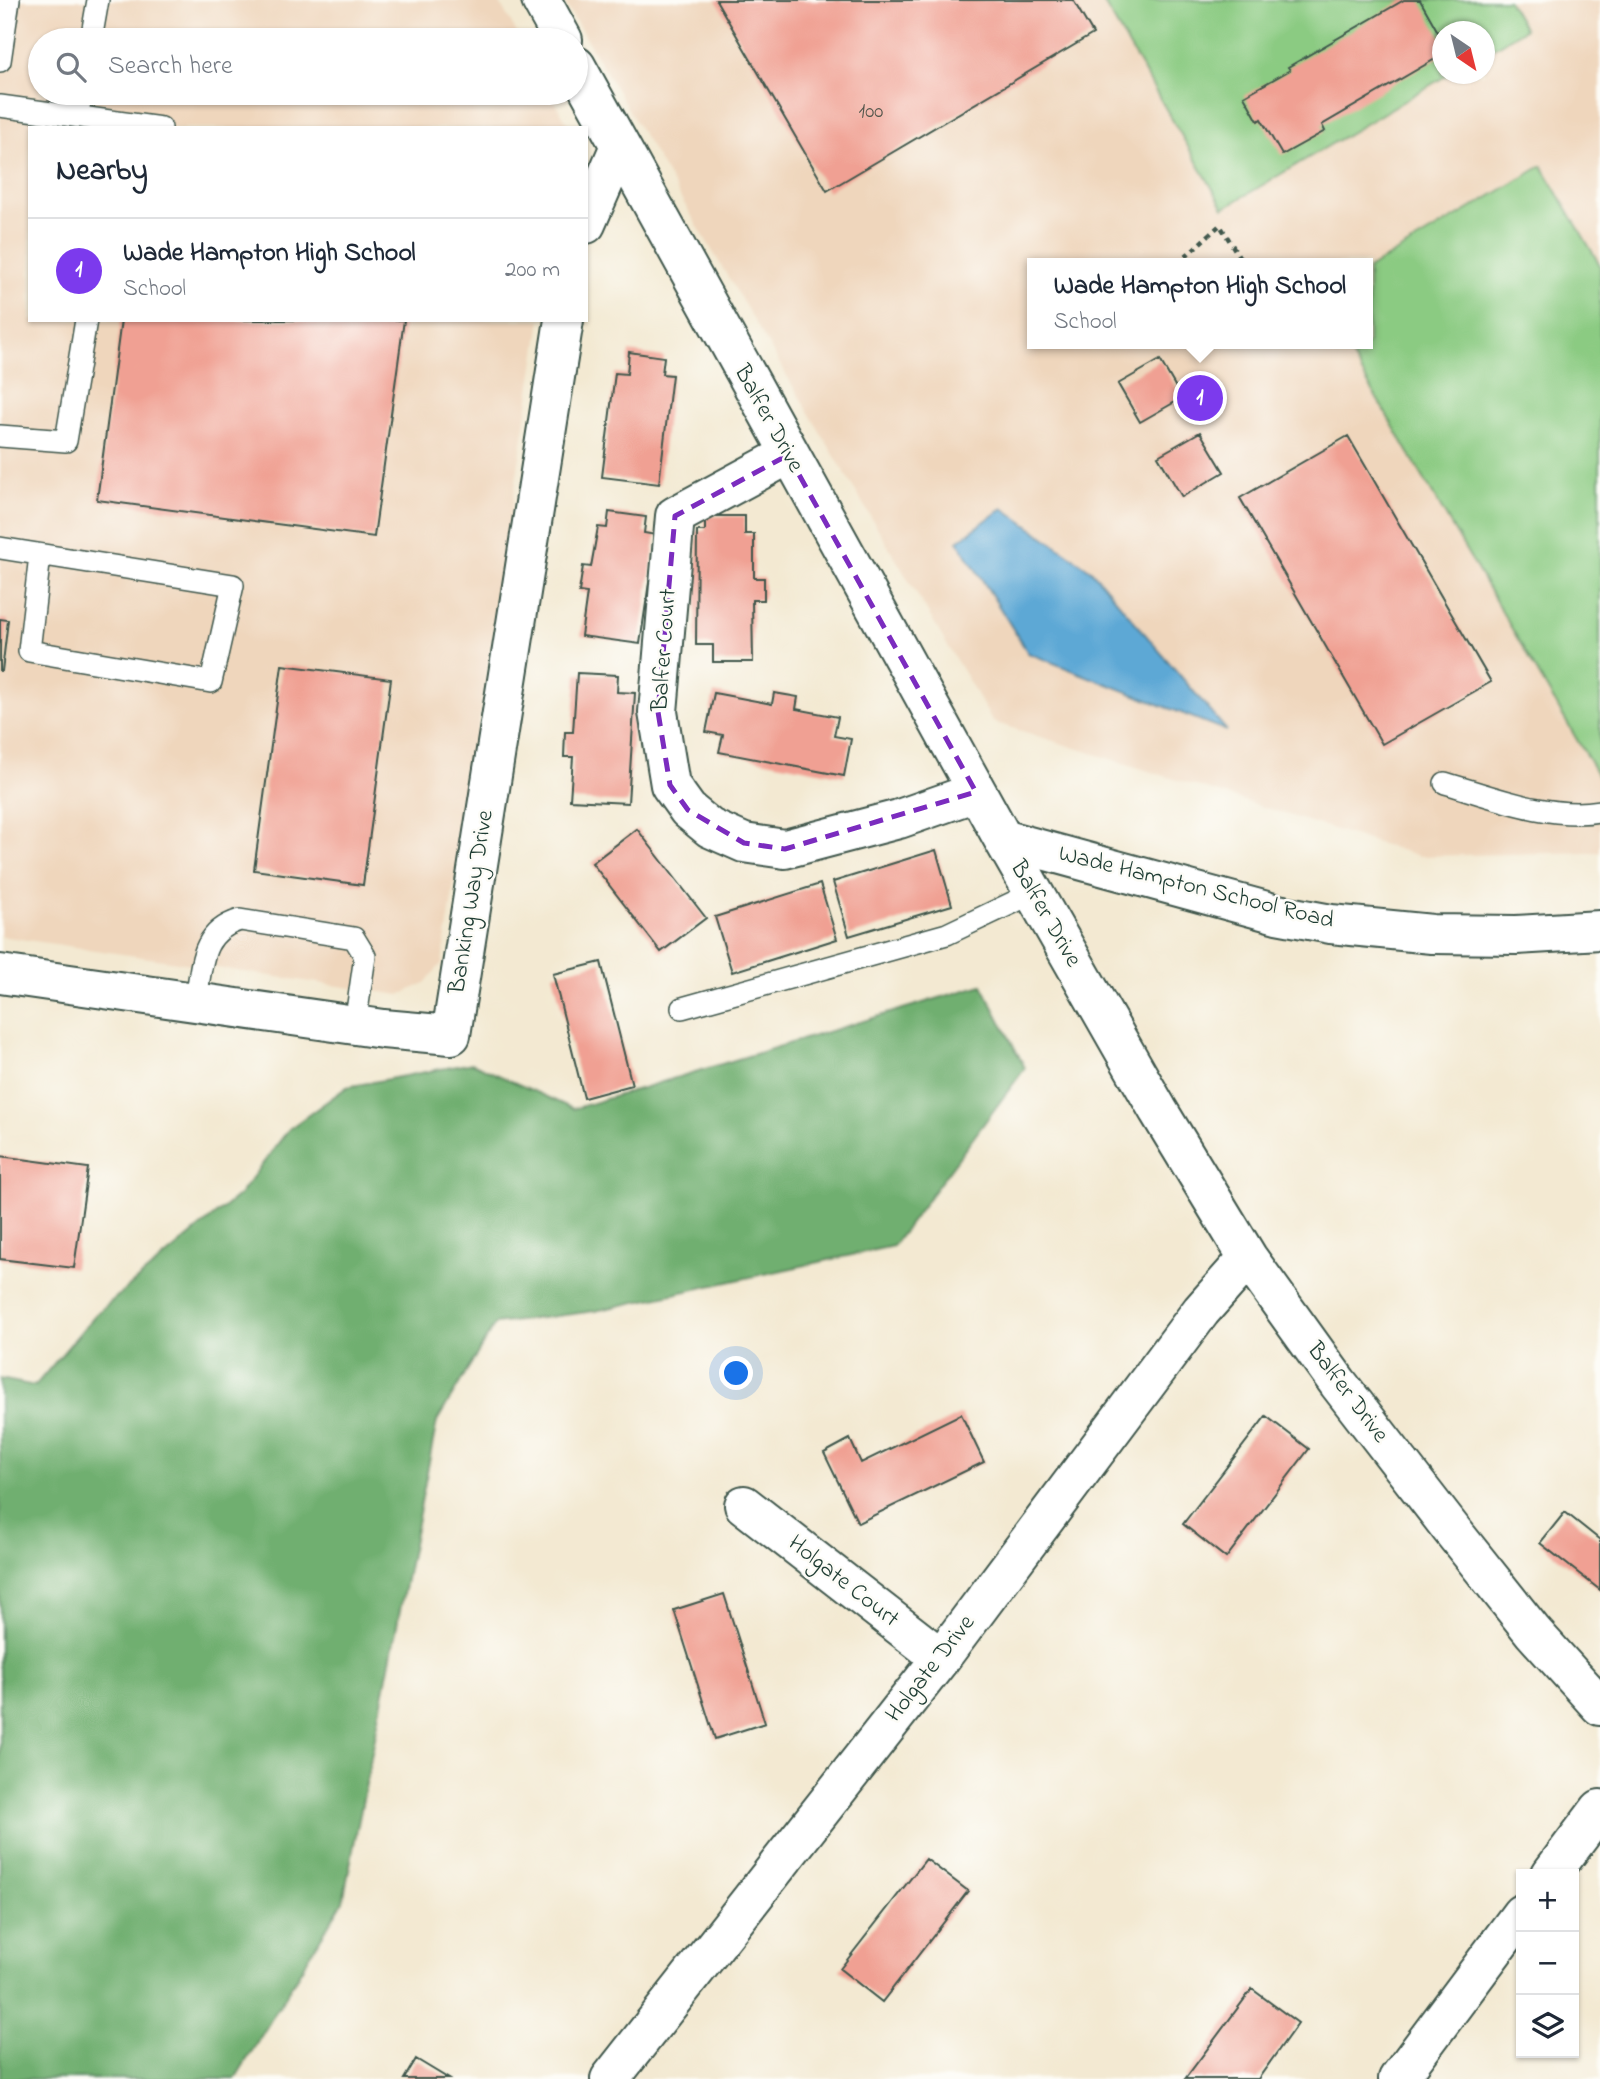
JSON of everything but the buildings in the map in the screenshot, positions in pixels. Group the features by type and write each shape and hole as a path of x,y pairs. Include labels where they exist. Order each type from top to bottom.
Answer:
{"street":[{"path":"541,0 556,28"},
{"name":"Balfer Drive","path":"588,88 976,792 1158,1110 1248,1258 1339,1383 1451,1529 1533,1632 1600,1706"},
{"path":"588,215 594,187 619,148"},
{"name":"Banking Way Drive","path":"0,974 196,1000 355,1025 451,1035 564,322"},
{"name":"Balfer Court","path":"788,455 675,516 658,712 670,785 688,810 710,828 744,843 785,849 899,819 976,792"},
{"name":"Wade Hampton School Road","path":"1003,839 1277,914 1331,924 1432,934 1517,935 1600,930"},
{"name":"Holgate Drive","path":"610,2079 941,1658 1200,1311 1248,1258"},
{"name":"Holgate Court","path":"744,1505 941,1658"},
{"path":"1555,1869 1600,1809"},
{"path":"1398,2079 1516,1921"}],"lane":[{"path":"0,61 9,0"},
{"path":"93,28 98,0"},
{"path":"77,116 79,105"},
{"path":"0,106 77,116 117,125"},
{"path":"0,436 66,441 86,322"},
{"path":"0,548 233,584 211,682 29,651 40,555"},
{"path":"1446,783 1525,806 1587,813 1600,811"},
{"path":"682,1008 947,934 1033,893"},
{"path":"196,1000 206,944 224,925 240,920 354,938 365,956 355,1025"}],"path":[{"path":"1184,258 1220,225 1240,258"}],"highlighted area":[{"path":"788,455 976,792 785,849 744,843 688,810 670,785 658,712 675,516"}],"shaded area":[{"path":"0,0 498,0 514,28 28,28 28,105 557,105 569,126 28,126 28,322 541,322 442,963 425,983 400,995 0,936"},
{"path":"563,0 1600,0 1600,852 1419,856 993,722 588,42 588,28 580,28"}],"green space":[{"path":"1102,0 1508,0 1525,29 1495,47 1495,21 1432,21 1432,84 1224,208"},
{"path":"1542,166 1600,265 1600,779 1348,349 1373,349 1373,266"},
{"path":"982,985 1025,1068 893,1246 595,1311 495,1324 437,1421 343,1901 235,2079 0,2079 0,1379 35,1386 95,1315 239,1195 289,1129 347,1087 472,1063 573,1109"}],"water":[{"path":"1003,508 1091,570 1227,731 1028,653 958,541"}],"place":[{"name":"Wade Hampton High School","path":"1200,398"}]}
